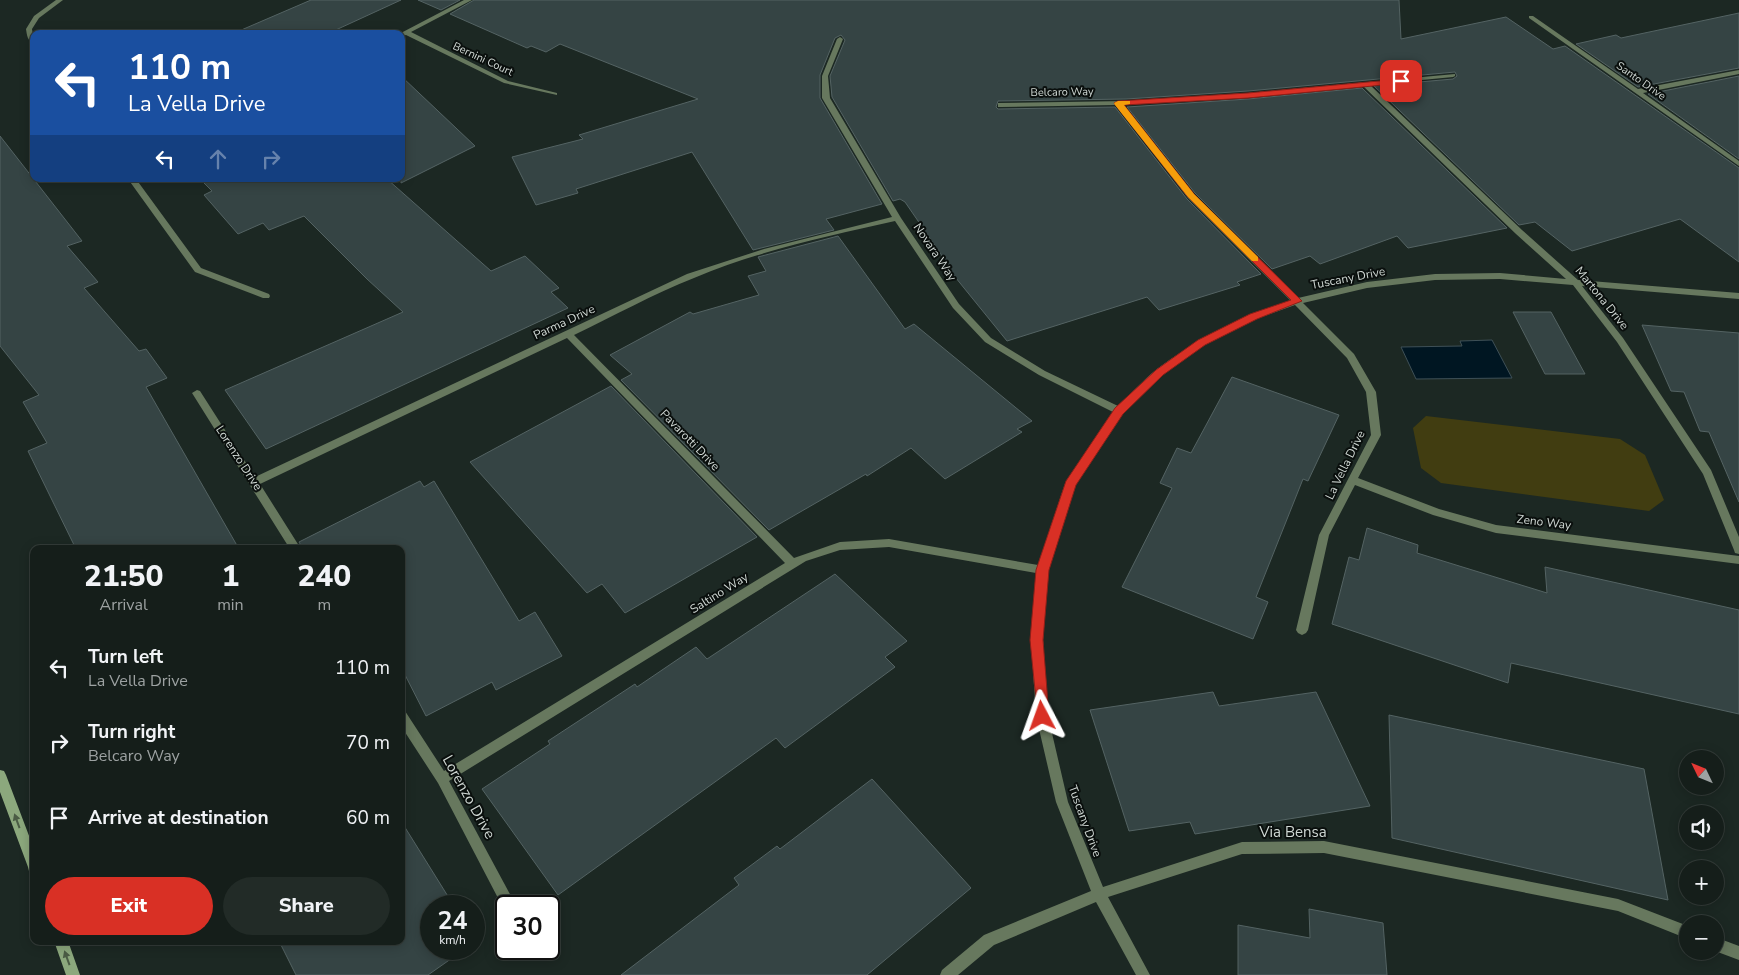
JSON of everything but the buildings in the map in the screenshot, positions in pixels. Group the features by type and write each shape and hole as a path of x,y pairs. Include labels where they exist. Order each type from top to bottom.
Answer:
{"main road":[{"path":"0,775 30,856"},
{"path":"63,945 74,975"}],"street":[{"path":"30,34 29,29 36,17 60,0"},
{"path":"405,33 469,0"},
{"name":"Santo Drive","path":"1531,17 1739,164"},
{"name":"Bernini Court","path":"405,34 506,82 555,94"},
{"name":"Novara Way","path":"840,39 825,76 826,98 897,218 956,306 988,340 1042,373 1119,411"},
{"path":"1636,92 1739,72"},
{"name":"Belcaro Way","path":"1001,105 1118,103 1366,85 1453,75"},
{"name":"Martona Drive","path":"1366,85 1519,232 1575,282 1620,340 1708,473 1739,550"},
{"name":"La Vella Drive","path":"1118,103 1191,196 1351,356 1371,392 1376,435 1324,535 1302,630"},
{"path":"134,182 198,270 266,296"},
{"name":"Parma Drive","path":"254,482 690,276 741,257 794,242 897,218"},
{"name":"Tuscany Drive","path":"1143,975 1099,894 1062,802 1042,716 1037,640 1042,570 1070,484 1119,411 1160,372 1202,342 1253,317 1297,301 1367,285 1435,277 1500,276 1739,296"},
{"name":"Pavarotti Drive","path":"568,334 793,564"},
{"name":"Lorenzo Drive","path":"197,393 293,545"},
{"name":"Zeno Way","path":"1352,480 1438,512 1496,529 1739,560"},
{"name":"Saltino Way","path":"442,779 802,558 840,546 889,543 1042,570"},
{"name":"Lorenzo Drive","path":"405,721 442,779 503,895"},
{"name":"Via Bensa","path":"947,975 989,940 1099,894 1242,848 1324,847 1618,905 1679,929"},
{"path":"1724,947 1739,953"}],"shaded area":[{"path":"1426,416 1620,439 1645,455 1664,500 1649,511 1441,483 1421,468 1413,428"}],"water":[{"path":"1492,340 1512,378 1416,379 1401,347 1462,346 1460,341"}],"slow traffic":[{"path":"1128,103 1118,103 1191,196 1255,259"}],"route":[{"path":"1042,716 1037,640 1042,570 1070,484 1119,411 1160,372 1202,342 1253,317 1297,301 1191,196 1118,103 1248,95 1401,81"}]}
